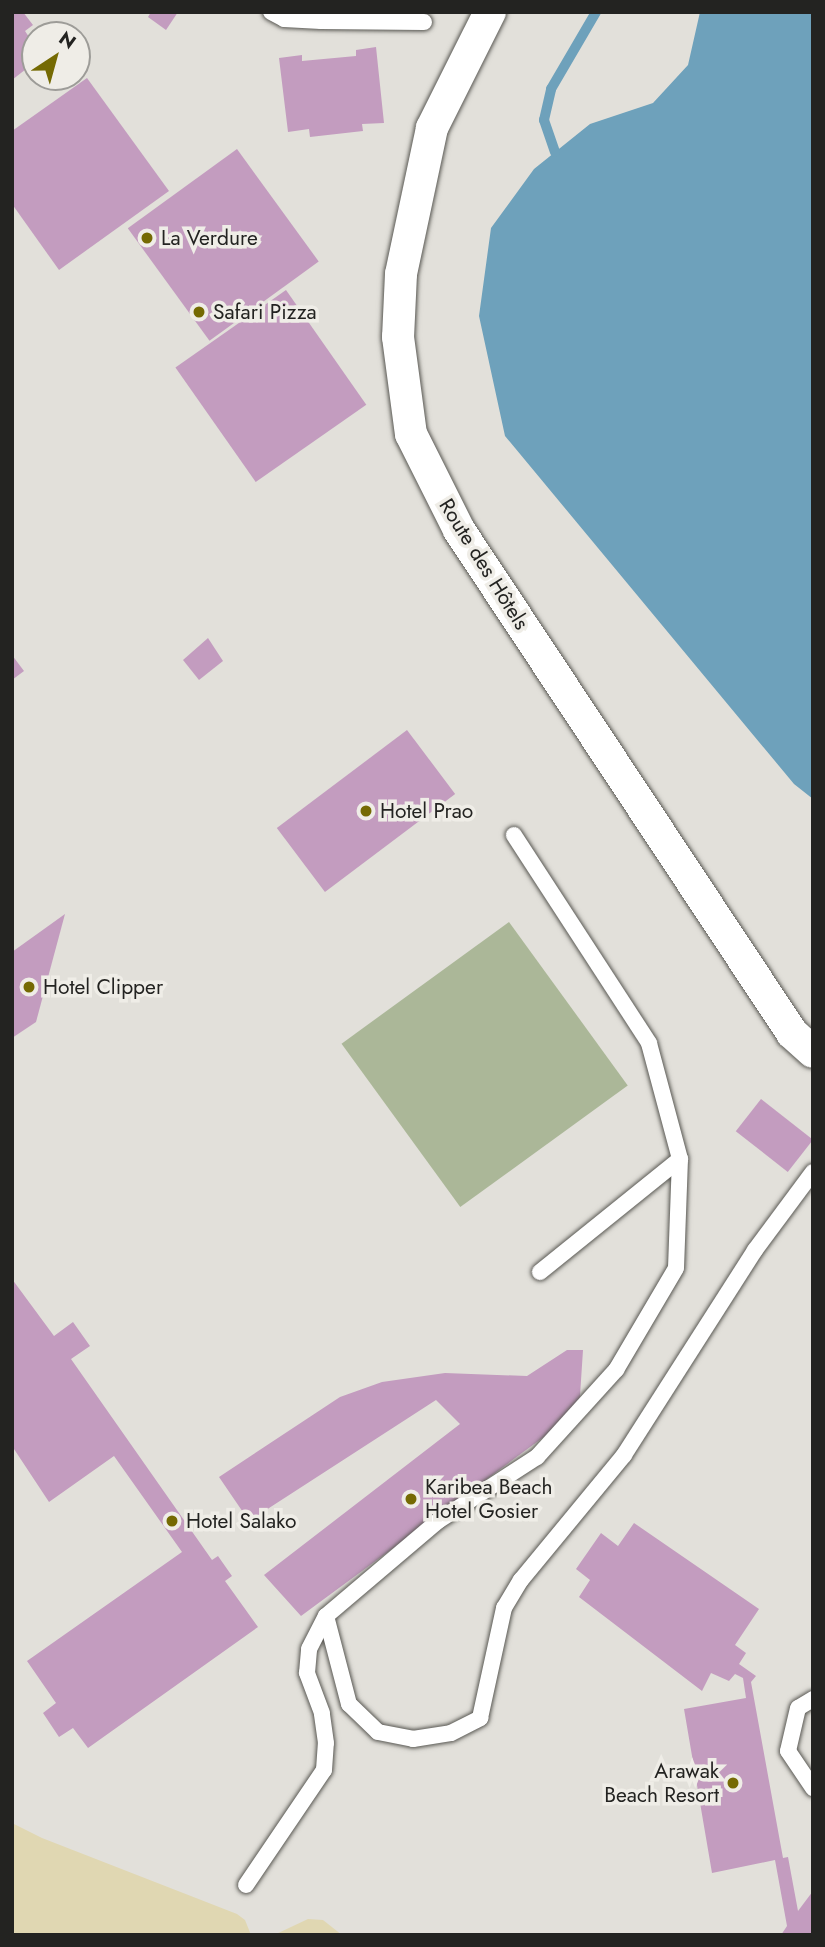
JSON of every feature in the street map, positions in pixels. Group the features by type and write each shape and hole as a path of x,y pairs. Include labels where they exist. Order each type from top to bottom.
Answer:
{"street":[{"name":"Route des Hôtels","path":"490,12 432,128 401,274 398,337 411,435 459,530 792,1033 813,1052"}],"lane":[{"path":"271,12 284,19 424,22"},
{"path":"246,1885 324,1770 326,1743 322,1713 307,1673 309,1649 326,1616 438,1521 537,1457 616,1370 676,1268 680,1159 649,1043 514,835"},
{"path":"540,1272 680,1159"},
{"path":"326,1616 349,1704 378,1732 413,1739 451,1733 480,1718 504,1608 509,1598 624,1455 755,1250 813,1172"},
{"path":"813,1699 798,1708 788,1751 813,1788"}],"green space":[{"path":"509,922 628,1085 460,1207 342,1044"}],"sand":[{"path":"12,1823 42,1838 237,1914 245,1920 251,1935 12,1935"},
{"path":"308,1919 323,1920 342,1935 274,1935"}],"water":[{"path":"700,12 813,12 813,799 794,784 505,436 479,316 491,228 534,169 590,124 653,103 688,65"}],"building":[{"path":"12,12 23,12 30,21 21,21 21,73 12,80"},
{"path":"151,12 178,12 166,30 148,17"},
{"path":"376,47 384,123 362,124 363,131 310,137 309,129 288,132 279,58 302,55 302,61 356,56 356,50"},
{"path":"91,84 169,191 59,270 12,204 12,131 69,91 91,91"},
{"path":"237,149 319,261 209,341 128,228"},
{"path":"286,290 366,405 256,482 175,367"},
{"path":"208,638 223,661 199,680 183,660"},
{"path":"12,655 24,671 12,680"},
{"name":"Hotel Prao","path":"407,730 455,794 325,892 277,828"},
{"name":"Hotel Clipper","path":"65,914 36,1022 12,1038 12,952"},
{"path":"761,1099 813,1140 788,1172 736,1131"},
{"name":"Hotel Salako","path":"12,1279 54,1336 73,1322 90,1346 71,1359 212,1560 218,1556 232,1576 225,1581 258,1627 88,1748 73,1728 59,1737 43,1713 56,1703 27,1661 182,1552 114,1456 49,1502 12,1446"},
{"name":"Karibea Beach Hotel Gosier","path":"567,1350 583,1350 579,1411 301,1616 264,1575 460,1424 436,1400 249,1521 219,1477 340,1397 382,1382 445,1373 527,1376"},
{"name":"Arawak Beach Resort","path":"634,1523 759,1609 735,1645 746,1653 739,1664 756,1676 751,1682 783,1858 788,1857 798,1911 813,1891 813,1935 781,1935 787,1926 775,1860 712,1873 684,1709 746,1698 743,1678 735,1674 729,1681 711,1673 702,1691 579,1597 590,1580 576,1569 601,1533 618,1546"}],"waterway":[{"path":"555,152 544,120 551,89 596,12"}],"place":[{"name":"La Verdure","path":"147,238"},
{"name":"Safari Pizza","path":"199,312"},
{"name":"Hotel Prao","path":"366,811"},
{"name":"Hotel Clipper","path":"29,987"},
{"name":"Karibea Beach Hotel Gosier","path":"411,1499"},
{"name":"Hotel Salako","path":"172,1521"},
{"name":"Arawak Beach Resort","path":"733,1783"}]}
